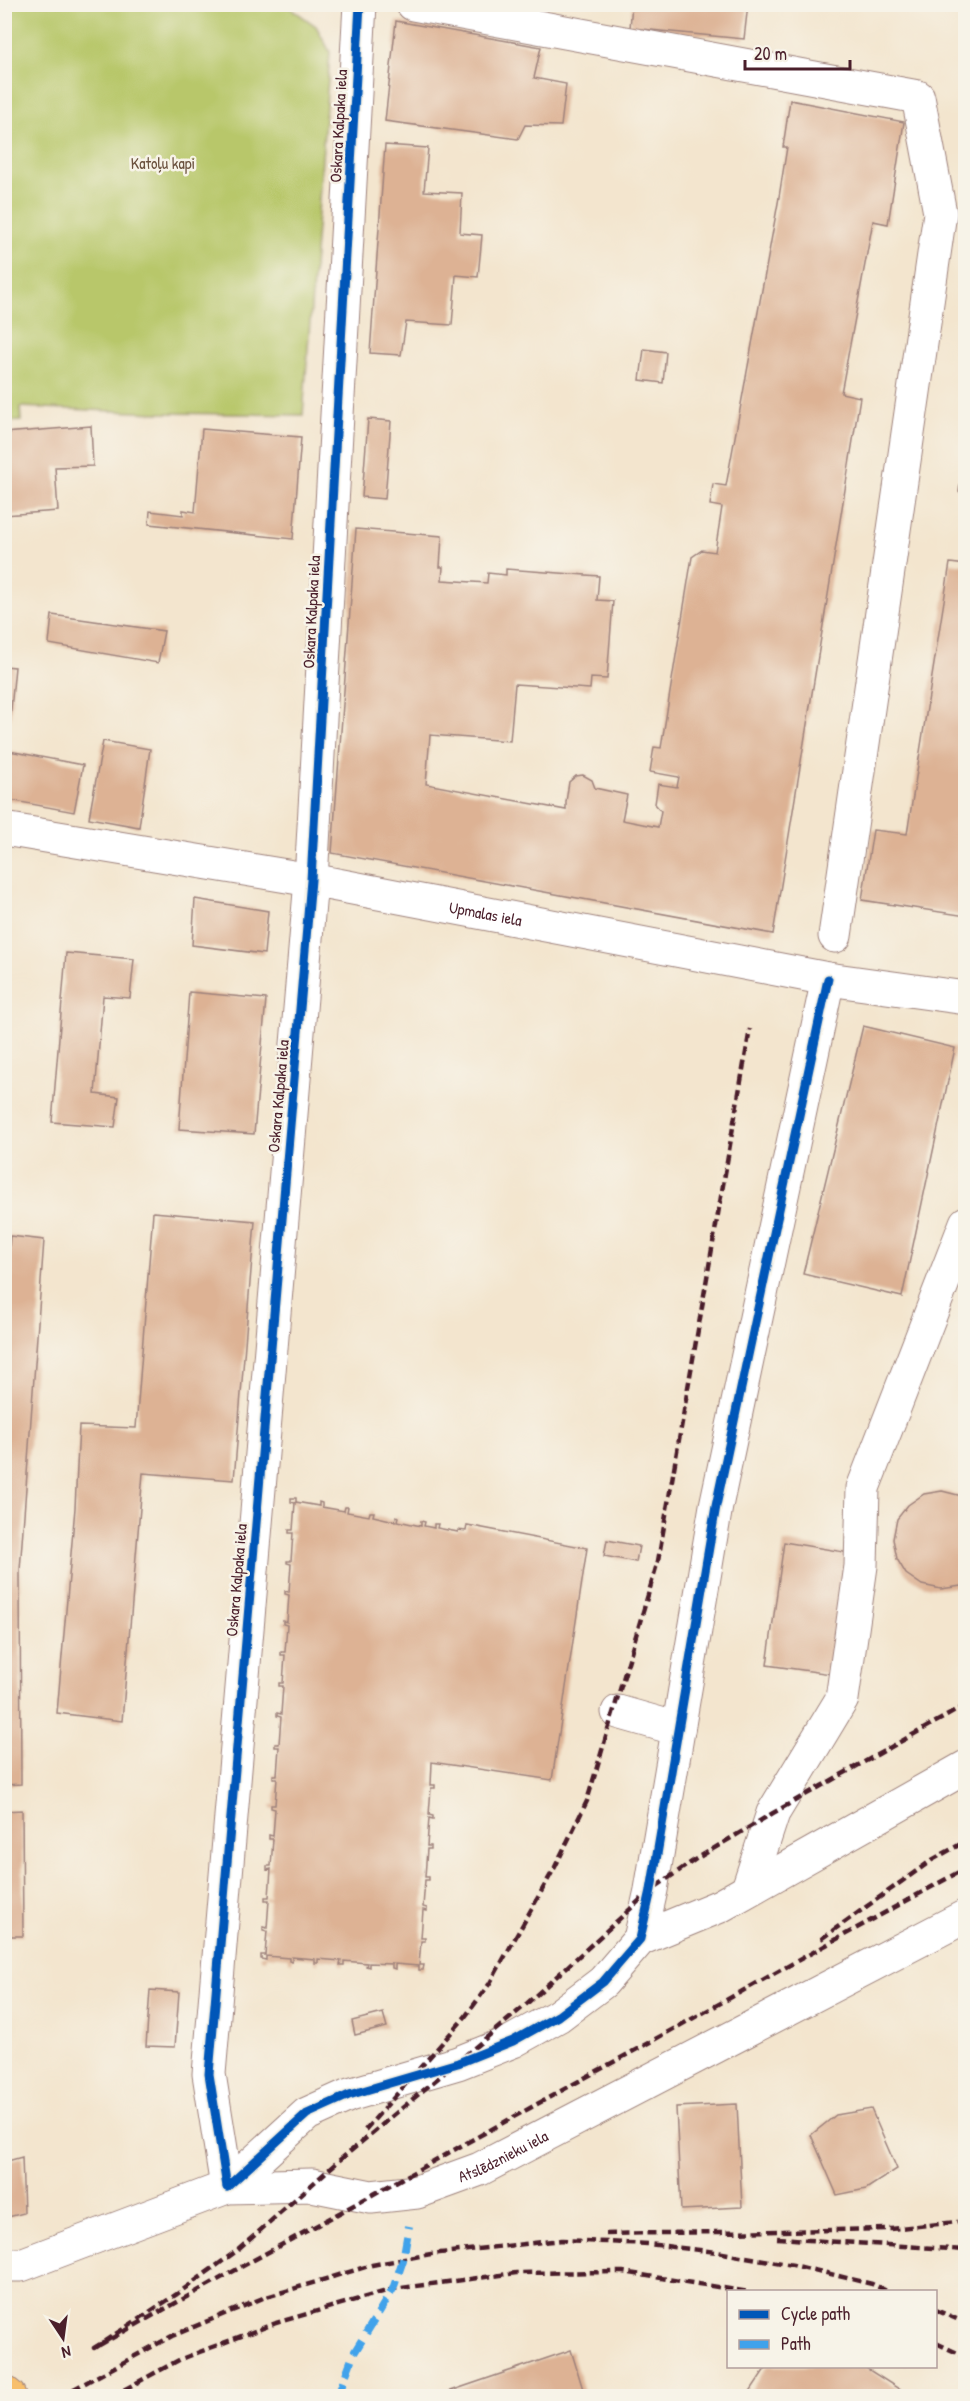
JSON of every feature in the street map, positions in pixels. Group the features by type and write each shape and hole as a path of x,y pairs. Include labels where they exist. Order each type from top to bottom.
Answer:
{"main road":[{"path":"4,2392 9,2397"}],"street":[{"name":"Oskara Kalpaka iela","path":"227,2187 209,2074 311,880 360,4"},
{"path":"413,4 918,97 940,213 835,936"},
{"name":"Upmalas iela","path":"4,830 311,880 828,979 966,998"},
{"path":"640,1939 651,1890 716,1506 828,979"},
{"path":"747,1889 773,1813 842,1699 861,1566 863,1488 966,1223"},
{"path":"618,1712 678,1729"},
{"path":"227,2187 307,2114 349,2095 458,2063 513,2041 558,2016 603,1982 640,1939 720,1906 966,1767"},
{"name":"Atslēdznieku iela","path":"10,2268 227,2187 312,2185 371,2196 417,2192 459,2177 480,2169 966,1916"}],"green space":[{"name":"Katoļu kapi","path":"5,4 286,5 316,26 330,52 303,415 158,413 20,407 21,421 5,422"}],"building":[{"path":"632,4 748,4 744,39 630,28"},
{"path":"396,21 541,47 534,78 566,84 561,126 525,125 518,139 385,121"},
{"path":"790,100 904,122 888,224 873,221 841,393 860,397 773,934 332,853 356,529 442,536 440,567 443,567 442,580 487,583 488,573 506,575 506,569 599,576 597,600 613,601 607,679 591,678 590,689 515,684 510,741 430,735 426,784 566,810 569,782 576,776 583,775 592,780 595,788 627,795 622,820 658,827 661,811 655,804 658,784 677,787 679,777 650,772 654,747 661,748 692,557 702,550 715,552 722,507 710,505 713,484 726,486 778,203 787,147 783,147"},
{"path":"385,145 428,148 424,191 462,193 460,233 482,235 478,277 456,275 452,325 406,322 401,355 370,353"},
{"path":"644,349 666,352 663,383 640,380"},
{"path":"368,419 391,421 385,499 362,497"},
{"path":"91,426 93,466 55,467 58,511 4,515 4,433"},
{"path":"202,429 301,437 293,539 149,524 150,511 183,515 183,510 195,512"},
{"path":"964,451 966,451 966,493 959,492"},
{"path":"950,563 966,565 966,916 862,900 873,830 907,834"},
{"path":"52,615 164,631 158,663 49,644"},
{"path":"4,666 15,667 10,720 4,719"},
{"path":"103,741 150,749 139,827 89,818"},
{"path":"4,750 83,765 74,812 4,799"},
{"path":"195,899 268,911 264,954 192,945"},
{"path":"66,953 134,959 130,998 103,996 95,1094 119,1097 115,1127 52,1122"},
{"path":"189,992 266,999 254,1134 179,1129"},
{"path":"863,1026 955,1048 902,1297 803,1274"},
{"path":"153,1212 255,1221 234,1480 143,1473 122,1721 57,1713 75,1508 79,1426 136,1428"},
{"path":"10,1236 44,1240 20,1570 21,1784 4,1785 4,1305"},
{"path":"942,1491 966,1497 966,1582 961,1586 941,1589 922,1585 906,1574 897,1559 893,1539 897,1519 908,1505 924,1494"},
{"path":"291,1498 296,1498 296,1502 319,1506 319,1502 322,1503 322,1507 344,1511 345,1507 348,1507 347,1512 369,1516 370,1512 374,1512 373,1516 395,1521 396,1516 399,1517 398,1521 421,1526 421,1521 425,1522 424,1526 434,1528 434,1524 438,1524 437,1528 458,1532 458,1530 466,1531 467,1525 587,1548 552,1780 432,1762 431,1785 435,1785 435,1788 431,1788 429,1815 433,1816 433,1819 429,1818 427,1846 431,1846 431,1849 427,1849 425,1877 429,1877 429,1880 425,1880 423,1907 427,1908 427,1911 423,1910 421,1938 425,1938 425,1941 421,1941 419,1965 424,1965 423,1970 418,1970 418,1966 395,1964 395,1969 392,1968 392,1964 369,1963 369,1967 366,1966 367,1963 344,1961 344,1965 340,1965 341,1961 318,1959 318,1963 315,1963 315,1959 292,1957 292,1962 289,1958 266,1956 266,1960 261,1959 261,1955 265,1955 267,1931 263,1930 263,1927 267,1928 269,1900 265,1900 265,1897 269,1897 271,1869 267,1870 267,1866 271,1866 273,1839 269,1839 269,1835 273,1836 275,1809 271,1808 271,1805 275,1805 277,1778 273,1778 273,1775 277,1775 279,1747 275,1747 275,1744 279,1744 281,1717 277,1716 277,1713 281,1714 283,1686 279,1686 279,1683 283,1683 285,1655 281,1655 281,1652 285,1652 287,1625 283,1624 283,1621 287,1622 289,1595 285,1594 285,1591 289,1592 291,1564 287,1561 291,1561 293,1533 289,1533 289,1530 293,1530 295,1503 291,1502"},
{"path":"607,1540 639,1546 636,1562 604,1556"},
{"path":"784,1542 850,1553 831,1674 767,1665"},
{"path":"22,1810 23,1936 4,1936 4,1811"},
{"path":"150,1990 179,1992 175,2047 146,2046"},
{"path":"383,2013 387,2027 355,2035 352,2021"},
{"path":"737,2104 742,2207 681,2210 676,2107"},
{"path":"871,2109 897,2169 866,2189 837,2195 811,2135 836,2115"},
{"path":"22,2157 24,2213 4,2218 4,2162"},
{"path":"571,2350 585,2396 436,2396"},
{"path":"766,2368 866,2368 910,2396 747,2396"}],"railway":[{"path":"365,2130 465,2017 490,1983 555,1867 587,1801 658,1561 750,1029"},
{"path":"966,1705 773,1813 696,1859 651,1890 522,2008 335,2164 238,2250 177,2294 94,2348 966,1868"},
{"path":"821,1939 932,1860 966,1841"},
{"path":"606,2234 891,2229 966,2221"},
{"path":"777,2238 966,2250"},
{"path":"61,2396 172,2336 263,2298 372,2265 431,2254 562,2240 648,2244 716,2252 793,2265 872,2284 885,2290"},
{"path":"112,2396 181,2359 276,2323 393,2289 516,2273 623,2272 736,2290"},
{"path":"937,2310 966,2323"},
{"path":"937,2343 966,2357"}],"marked path":[{"path":"338,2396 354,2353 393,2289 403,2260 409,2226"}],"cycle path":[{"path":"227,2187 209,2074 311,880 360,4"},
{"path":"227,2187 307,2114 349,2095 458,2063 513,2041 558,2016 603,1982 640,1939 651,1890 716,1506 828,979"}]}
